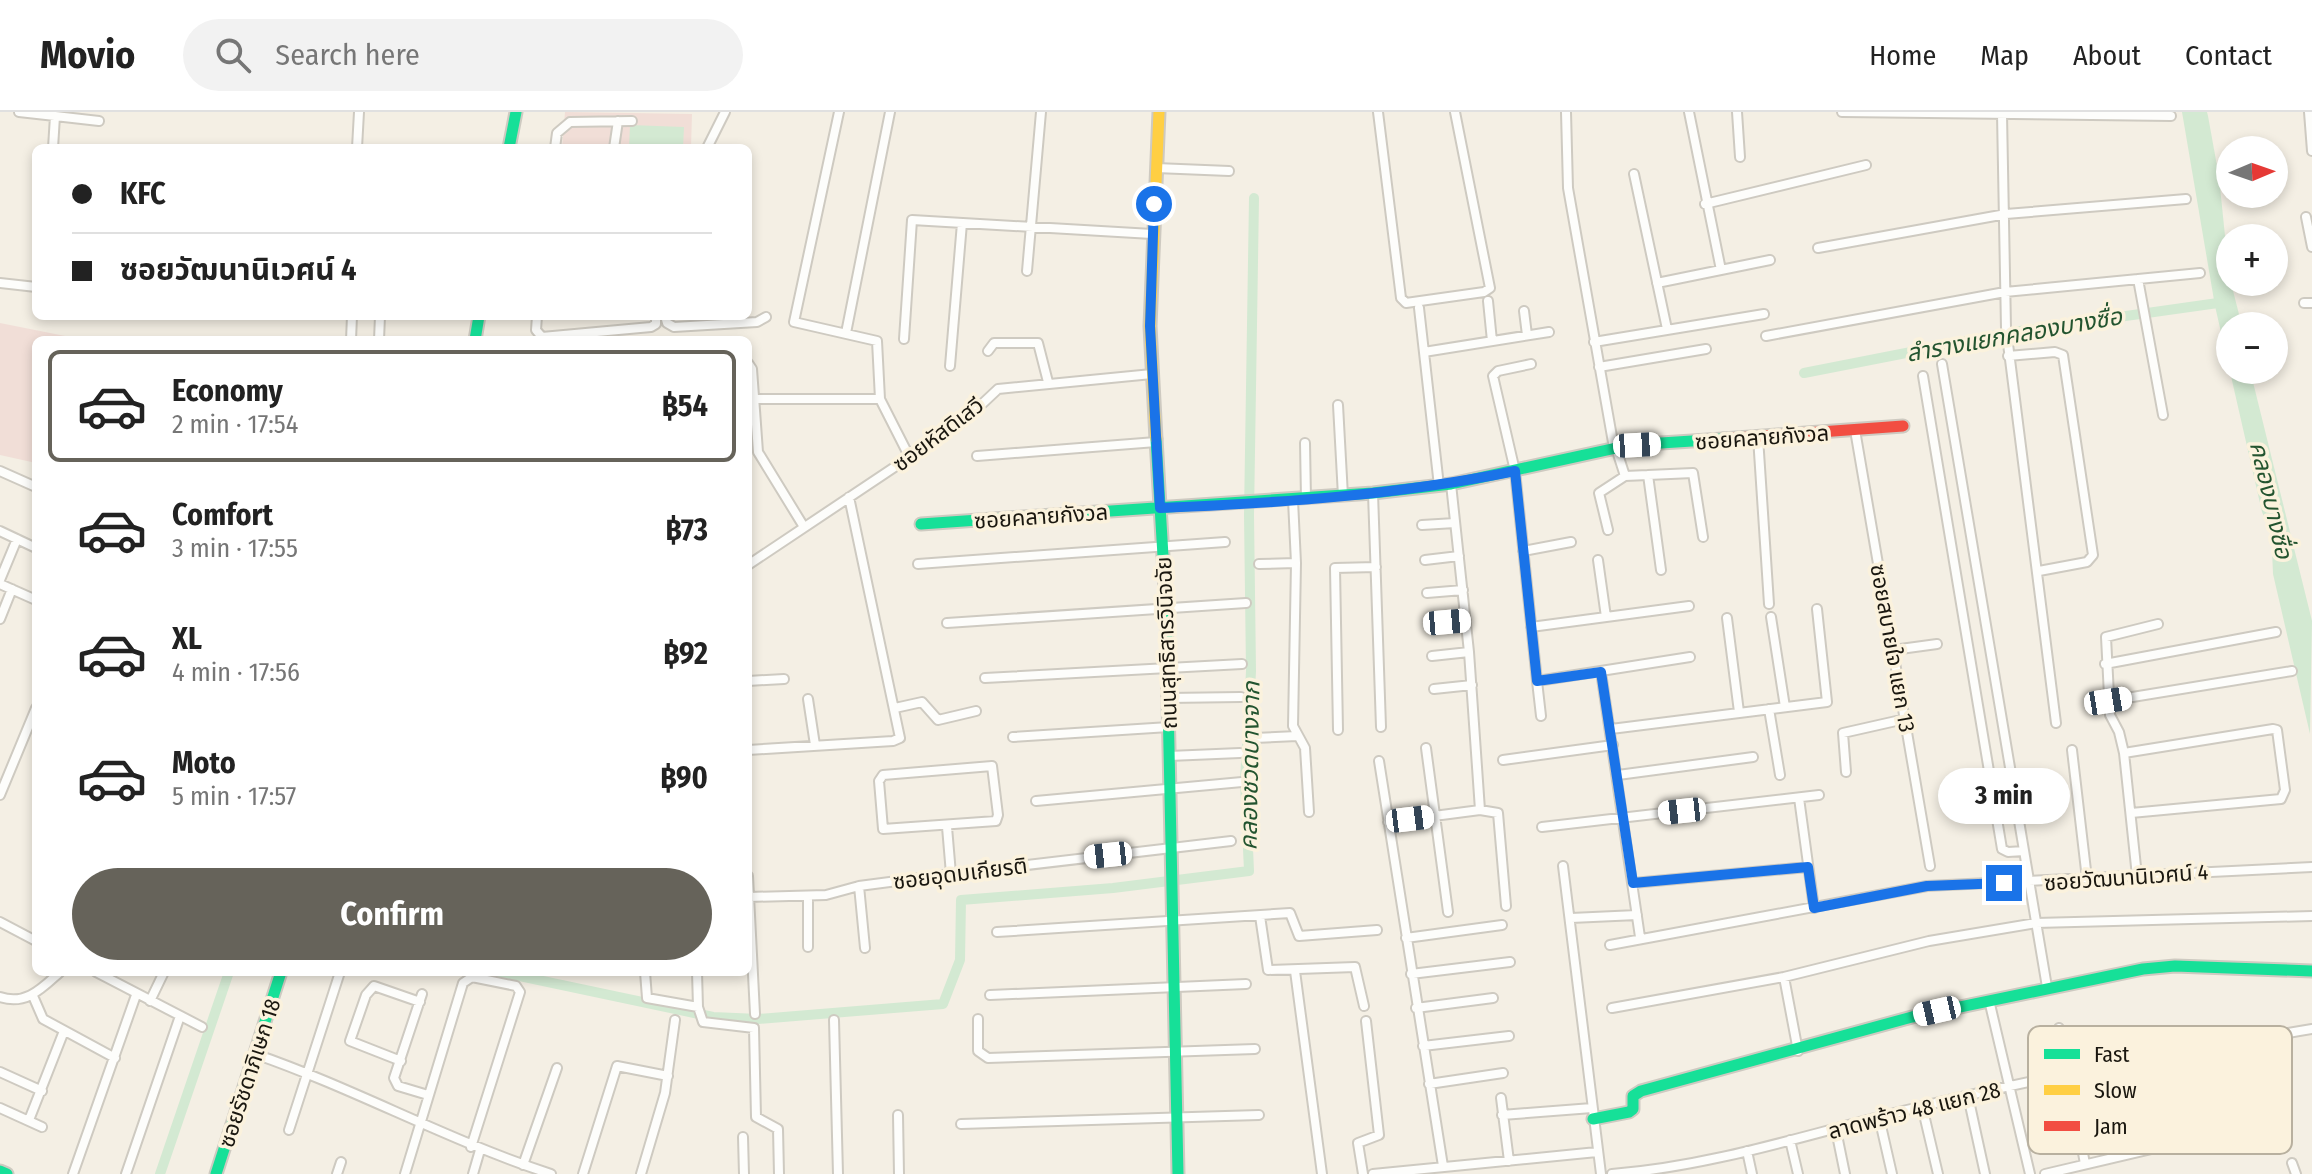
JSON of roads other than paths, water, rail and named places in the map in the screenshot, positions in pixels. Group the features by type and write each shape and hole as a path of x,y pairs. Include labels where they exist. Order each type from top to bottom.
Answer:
{"street":[{"path":"19,112 99,121"},
{"path":"357,144 359,112"},
{"path":"510,144 516,112"},
{"path":"709,144 725,112"},
{"path":"839,112 794,322 870,338 880,345 880,399 910,458"},
{"path":"846,333 890,112"},
{"path":"1027,271 1041,112"},
{"name":"ถนนสุทธิสารวินิจฉัย","path":"1159,112 1152,234 1152,374 1166,606 1178,1174"},
{"path":"1378,112 1402,300 1484,292 1489,284 1455,112"},
{"path":"1566,112 1568,188 1594,342 1615,448 1625,476"},
{"path":"1689,112 1705,204 1721,270"},
{"path":"1737,112 1740,157"},
{"path":"1842,112 2171,116"},
{"path":"2309,112 2312,151"},
{"path":"2002,114 2008,356 2039,571 2056,723"},
{"path":"53,144 55,116"},
{"path":"615,144 618,121"},
{"path":"556,144 557,133 570,122 632,121"},
{"path":"1705,204 1866,165"},
{"path":"1156,168 1229,171"},
{"path":"1634,174 1667,329"},
{"path":"1818,248 2006,214 2186,199"},
{"path":"2306,217 2312,247"},
{"path":"904,339 911,223 915,220 1152,234"},
{"path":"950,366 962,223"},
{"path":"1657,283 1770,260"},
{"path":"1766,336 2005,292 2200,273"},
{"path":"2138,279 2163,415"},
{"path":"0,283 32,287"},
{"path":"1488,301 1492,341"},
{"path":"1419,308 1445,485 1455,523 1472,685 1480,810"},
{"path":"1524,311 1527,335"},
{"path":"1594,342 1764,314"},
{"path":"666,320 674,327 757,322 766,317"},
{"path":"553,336 651,327 656,320"},
{"path":"1424,352 1549,332"},
{"path":"988,351 994,343 1038,343 1048,382"},
{"path":"1599,367 1706,349"},
{"path":"2008,356 2055,352 2063,355 2093,555 2087,562 2039,571"},
{"path":"1531,364 1498,371 1493,376 1515,471 1541,716"},
{"path":"1942,364 2047,987"},
{"path":"752,369 758,452 804,527"},
{"name":"ซอยหัสดิเสวี","path":"752,562 965,420 998,389 1152,374"},
{"path":"1923,376 2002,849 2008,852 2024,851"},
{"path":"755,399 880,399"},
{"path":"1338,405 1343,496"},
{"name":"ซอยคลายกังวล","path":"921,524 1343,496 1445,485 1615,448 1903,426"},
{"name":"ซอยสบายใจ แยก 13","path":"1855,430 1930,866"},
{"path":"1758,437 1769,604"},
{"path":"977,456 1156,442"},
{"path":"1305,443 1306,499"},
{"path":"752,456 758,452"},
{"path":"0,471 32,485"},
{"path":"1608,530 1599,493 1625,476 1693,473 1703,537"},
{"path":"1648,475 1661,570"},
{"path":"1373,493 1381,727"},
{"path":"752,750 893,741 901,735 849,497"},
{"path":"1293,500 1296,563 1293,726 1305,748 1309,812"},
{"path":"1422,525 1455,523"},
{"path":"0,531 32,546"},
{"path":"17,539 0,582 32,598"},
{"path":"918,564 1225,542"},
{"path":"1523,551 1571,542"},
{"path":"1425,560 1459,556"},
{"path":"1598,560 1606,617"},
{"path":"1259,564 1296,563"},
{"path":"1338,730 1335,568 1376,567"},
{"path":"0,619 12,589"},
{"path":"1427,593 1463,590"},
{"path":"947,623 1246,603"},
{"path":"1531,627 1689,606"},
{"path":"1611,729 1827,702 1817,609"},
{"path":"1771,617 1785,707"},
{"path":"1727,618 1739,712"},
{"path":"1429,623 1466,620"},
{"path":"2137,876 2124,753 2119,732 2111,720 2108,701 2106,637 2158,624"},
{"path":"2105,664 2276,632"},
{"path":"1893,650 1937,644"},
{"path":"1432,656 1469,652"},
{"path":"1537,681 1690,657"},
{"path":"985,678 1242,664"},
{"path":"2108,701 2292,671"},
{"path":"1601,672 1640,937"},
{"path":"752,681 784,679"},
{"path":"1434,689 1472,685"},
{"path":"1168,698 1241,697"},
{"path":"808,699 815,745"},
{"path":"895,708 922,702 938,720 976,711"},
{"path":"1769,709 1780,775"},
{"path":"0,795 32,718"},
{"path":"1846,772 1843,733 1905,719"},
{"path":"1013,737 1169,727"},
{"path":"2124,753 2273,729 2277,730 2285,790 2281,799 2131,813"},
{"path":"1254,738 1297,736"},
{"path":"1503,760 1613,745"},
{"path":"1426,748 1448,912"},
{"path":"2072,750 2087,879"},
{"path":"1169,756 1240,753"},
{"path":"1618,775 1753,757"},
{"path":"1379,761 1429,1084 1449,1169"},
{"path":"992,766 997,819 992,823 947,827 884,830 880,777 992,766"},
{"path":"1036,801 1242,782"},
{"path":"1542,827 1819,795"},
{"path":"1799,798 1814,908"},
{"path":"1388,822 1480,810 1496,811 1500,817 1506,906"},
{"path":"947,827 951,874"},
{"name":"ซอยอุดมเกียรติ","path":"752,897 836,894 859,886 1231,841"},
{"path":"1563,866 1601,1174"},
{"path":"1633,883 1808,867"},
{"name":"ซอยวัฒนานิเวศน์ 4","path":"1610,945 1927,886 2312,867"},
{"path":"859,886 865,948"},
{"path":"808,897 808,947"},
{"path":"997,932 1293,914 1299,936 1377,930"},
{"path":"1571,918 1637,915"},
{"path":"1260,916 1268,970 1355,967 1364,1006"},
{"path":"1612,1008 1784,977 1929,941 2036,923 2312,916"},
{"path":"0,922 32,939"},
{"path":"1406,938 1502,925"},
{"path":"752,956 755,1014"},
{"path":"1411,974 1510,962"},
{"path":"1502,1115 1629,1112 1637,1092 1798,1051 1912,1017 2047,987 2159,967 2312,971"},
{"path":"1295,971 1322,1174"},
{"path":"0,997 20,1000 33,996 56,976"},
{"path":"103,976 202,1027"},
{"path":"150,1001 162,976"},
{"name":"ซอยรัชดาภิเษก 18","path":"216,1174 280,976"},
{"path":"289,1130 339,976"},
{"path":"645,976 647,998 698,1009"},
{"path":"697,976 698,1009 703,1022 754,1028 755,1114 758,1120 778,1129 779,1174"},
{"path":"405,1174 465,979 472,977 516,986 520,998 476,1148 473,1174"},
{"path":"1784,977 1798,1051"},
{"path":"990,995 1246,984"},
{"path":"401,1061 350,1041 366,995 374,986 421,998 395,1083 428,1095"},
{"path":"73,1174 136,995"},
{"path":"33,996 43,1019 115,1058"},
{"path":"1416,1008 1493,998"},
{"path":"1989,1000 2030,1174"},
{"path":"126,1174 180,1016"},
{"path":"978,1019 978,1051 988,1058 1255,1049"},
{"path":"641,1174 668,1076 675,1020"},
{"path":"834,1020 838,1174"},
{"path":"1363,1174 1358,1143 1379,1135 1366,1021"},
{"name":"ลาดพร้าว 48 แยก 28","path":"2292,1032 2312,1029"},
{"path":"29,1120 64,1031"},
{"path":"1423,1046 1509,1036"},
{"path":"255,1054 308,1072 419,1124 535,1172 551,1174"},
{"path":"583,1174 617,1066 668,1076"},
{"path":"523,1165 557,1068"},
{"path":"0,1072 42,1091"},
{"path":"1429,1084 1503,1073"},
{"name":"ลาดพร้าว 48 แยก 28","path":"1612,1174 1668,1170 1922,1106 2028,1083"},
{"path":"1968,1096 1985,1174"},
{"path":"1501,1098 1509,1161"},
{"path":"1922,1106 1938,1174"},
{"path":"0,1108 42,1127"},
{"path":"898,1115 899,1174"},
{"path":"961,1124 1259,1115"},
{"path":"1879,1117 1892,1174"},
{"path":"1836,1130 1845,1174"},
{"path":"743,1137 744,1174"},
{"path":"1790,1140 1798,1174"},
{"path":"1747,1151 1752,1174"},
{"path":"1373,1174 1449,1169 1597,1152"},
{"path":"2083,1154 2085,1164"},
{"path":"2045,1174 2128,1154"},
{"path":"337,1174 341,1162"},
{"path":"1702,1162 1705,1174"},
{"path":"2292,1163 2296,1174"},
{"path":"0,1171 7,1174"}],"water":[{"path":"2182,112 2207,112 2216,161 2216,208 2222,208 2224,224 2216,224 2216,296 2234,296 2238,312 2216,312"},
{"path":"630,125 684,127 683,144 629,144"},
{"name":"คลองบางซื่อ","path":"2233,384 2253,384 2312,621 2310,734 2273,574 2272,550 2276,543 2262,512"}],"waterway":[{"name":"คลองชวดบางจาก","path":"519,976 713,1017 758,1019 943,1004 960,960 961,900 1113,888 1249,871 1245,781 1251,671 1249,515 1254,198"},
{"name":"ลำรางแยกคลองบางซื่อ","path":"1804,373 2013,332 2225,302"},
{"name":"คลองชวดบางจาก","path":"160,1174 228,976"}]}
